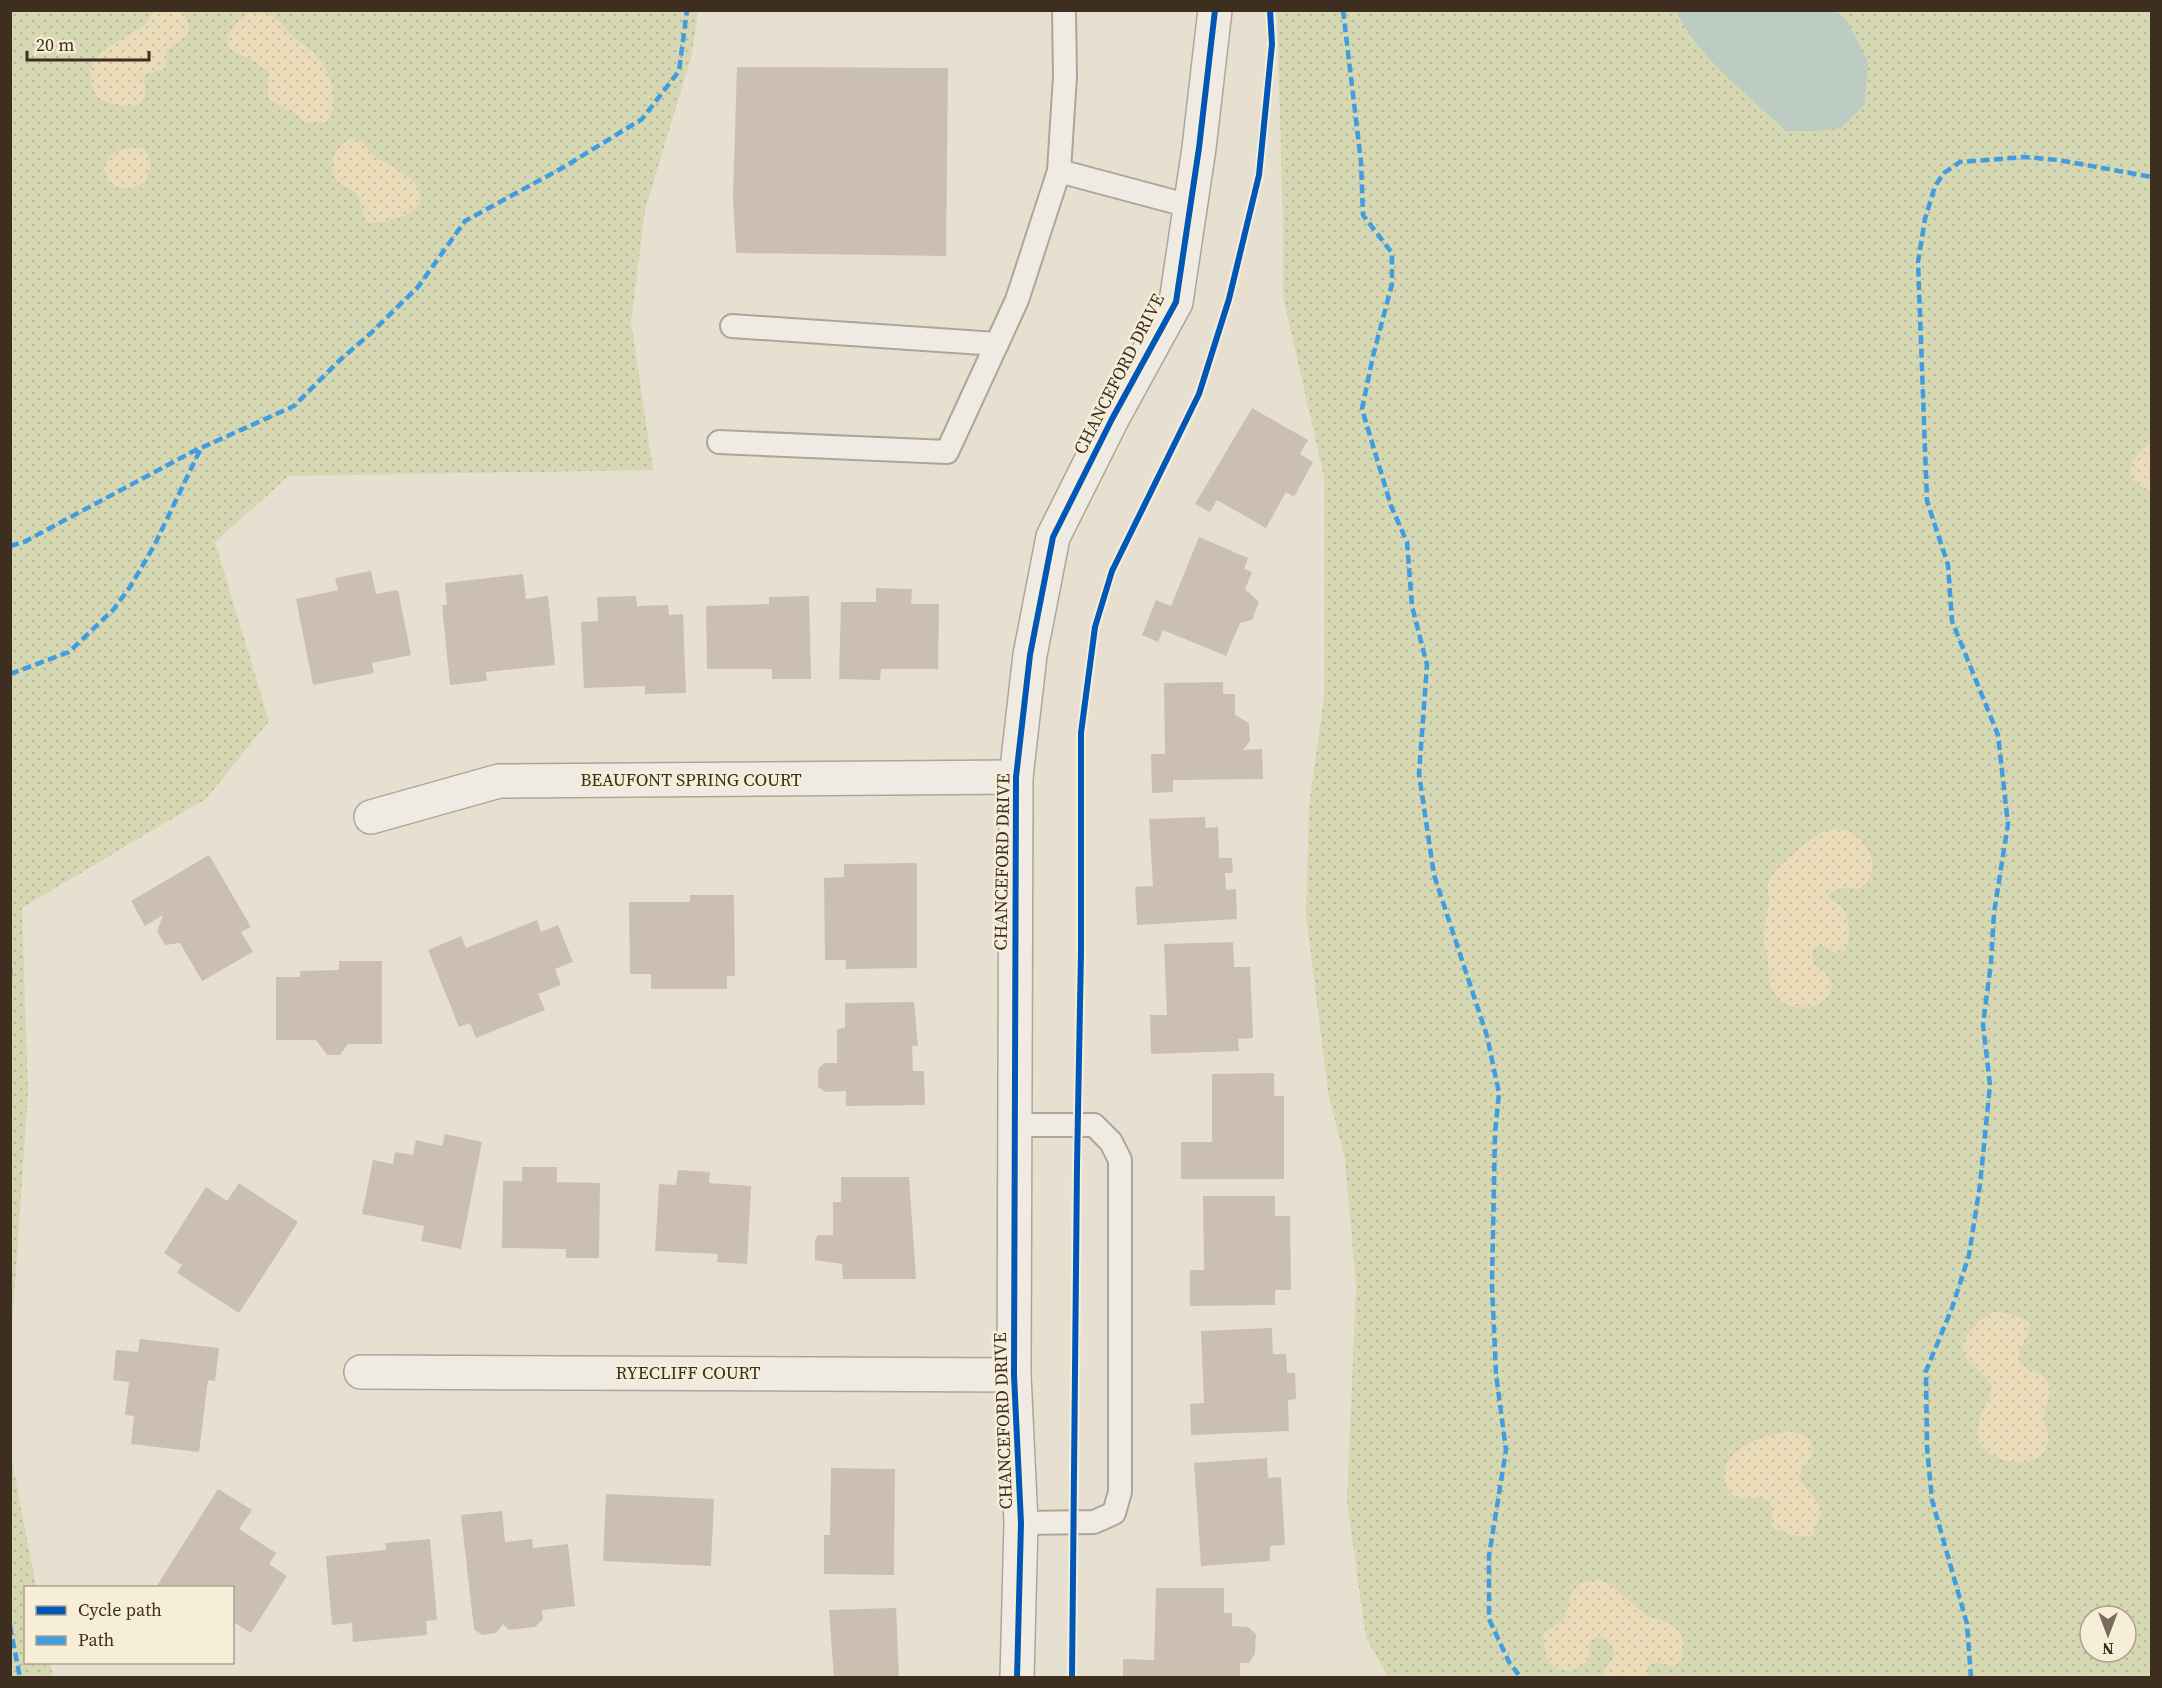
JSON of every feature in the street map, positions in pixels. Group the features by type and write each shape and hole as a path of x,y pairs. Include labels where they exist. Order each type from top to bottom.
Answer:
{"street":[{"name":"CHANCEFORD DRIVE","path":"1017,1677 1021,1523 1014,1375 1016,777 1030,655 1053,537 1112,419 1176,302 1199,148 1215,10"},
{"name":"BEAUFONT SPRING COURT","path":"371,817 499,781 1016,777"},
{"name":"RYECLIFF COURT","path":"361,1372 1014,1375"}],"lane":[{"path":"719,442 946,452 1017,300 1059,171 1065,76 1064,10"},
{"path":"1059,171 1190,206"},
{"path":"732,326 997,344"},
{"path":"1015,1125 1094,1125 1111,1142 1120,1160 1120,1492 1117,1503 1114,1513 1094,1522 1021,1523"}],"green space":[{"path":"11,11 698,11 692,54 645,210 631,322 653,470 289,476 215,542 269,721 207,798 22,908 28,1093 11,1342"},
{"path":"1277,11 2151,11 2151,1677 1388,1677 1366,1638 1347,1502 1356,1285 1345,1160 1328,1092 1306,914 1309,806 1324,698 1324,477 1283,296"},
{"path":"10,1450 36,1586 24,1586 24,1664 50,1664 53,1677 11,1677"}],"sand":[{"path":"183,10 189,25 188,35 167,50 166,69 143,76 145,89 140,103 127,106 100,100 93,88 91,77 92,68 102,53 144,25 155,11"},
{"path":"249,13 265,13 275,18 323,63 330,80 333,98 333,107 326,122 307,123 293,112 269,100 268,72 253,61 235,53 230,47 228,41 231,30"},
{"path":"351,138 359,140 376,157 415,184 420,194 420,202 415,209 398,218 369,223 357,194 337,182 332,170 337,151 345,141"},
{"path":"139,147 148,154 150,163 144,183 126,188 109,182 104,169 112,154 127,148"},
{"path":"2151,442 2151,490 2146,490 2132,479 2131,467 2135,458"},
{"path":"1839,829 1851,833 1865,846 1872,860 1870,876 1859,889 1839,888 1829,896 1845,914 1849,930 1848,941 1844,951 1836,953 1819,944 1812,952 1813,964 1829,977 1831,991 1823,1001 1816,1005 1793,1007 1775,995 1770,983 1764,940 1769,880 1779,866 1804,844 1826,831"},
{"path":"1996,1312 2013,1315 2030,1323 2020,1353 2020,1362 2024,1367 2043,1377 2049,1388 2044,1415 2048,1442 2043,1453 2035,1459 2024,1462 2001,1459 1983,1448 1979,1440 1978,1426 1992,1387 1969,1361 1963,1348 1965,1339 1975,1326 1985,1317"},
{"path":"1790,1431 1808,1438 1811,1445 1811,1456 1800,1473 1799,1479 1819,1504 1820,1514 1811,1536 1790,1535 1773,1528 1769,1502 1761,1497 1735,1498 1725,1479 1728,1462 1741,1448 1761,1438"},
{"path":"1599,1580 1618,1591 1645,1614 1670,1624 1678,1631 1682,1638 1683,1650 1682,1659 1675,1666 1650,1664 1647,1669 1648,1677 1603,1677 1603,1672 1615,1654 1606,1638 1597,1637 1590,1641 1589,1660 1572,1670 1564,1671 1553,1665 1544,1647 1544,1633 1564,1620 1571,1595 1577,1585"}],"shaded area":[{"path":"1676,11 1834,11 1846,19 1868,62 1864,105 1841,128 1786,131 1711,60 1686,29"}],"building":[{"path":"737,67 948,68 946,256 736,253 733,197"},
{"path":"1252,408 1308,440 1300,454 1313,462 1294,497 1286,492 1266,528 1217,500 1210,512 1195,504"},
{"path":"1199,537 1248,558 1244,569 1252,572 1245,589 1259,602 1252,620 1240,623 1226,656 1163,630 1158,642 1142,635 1156,600 1171,606"},
{"path":"371,571 376,594 398,590 411,655 372,663 374,673 313,685 296,599 338,590 335,578"},
{"path":"523,574 526,599 548,596 555,665 486,672 487,681 450,685 442,605 447,605 445,583"},
{"path":"876,588 912,589 911,604 939,604 938,669 881,669 880,680 839,679 841,602 876,602"},
{"path":"636,596 637,606 668,605 669,615 683,614 686,693 645,694 645,686 584,688 581,622 598,621 597,597"},
{"path":"809,596 811,679 772,679 772,669 707,669 706,606 769,604 769,597"},
{"path":"1223,682 1223,694 1235,694 1235,715 1249,723 1250,741 1243,750 1262,749 1263,779 1173,780 1173,792 1152,793 1151,754 1165,754 1164,683"},
{"path":"1205,817 1206,828 1218,827 1219,858 1232,858 1233,873 1225,873 1226,890 1236,889 1237,919 1137,925 1135,887 1153,886 1149,819"},
{"path":"209,855 251,927 241,932 253,952 202,981 180,943 165,945 157,931 163,915 145,926 131,901"},
{"path":"917,863 917,968 846,969 846,960 825,960 824,878 844,877 844,864"},
{"path":"690,895 734,895 735,976 727,976 727,989 651,989 651,974 630,974 629,902 690,902"},
{"path":"537,920 541,932 558,925 573,962 555,969 561,985 538,994 545,1010 476,1038 470,1023 459,1027 428,950 461,936 466,948"},
{"path":"1233,942 1234,967 1250,967 1253,1038 1238,1039 1239,1051 1151,1054 1150,1015 1167,1015 1164,944"},
{"path":"339,961 382,961 382,1044 348,1044 340,1055 327,1055 316,1040 276,1040 276,977 300,977 300,971 339,970"},
{"path":"914,1002 918,1046 912,1046 913,1071 924,1071 925,1105 846,1106 846,1091 826,1092 818,1087 818,1069 824,1063 837,1063 837,1029 845,1028 845,1003"},
{"path":"1274,1073 1274,1096 1284,1096 1284,1179 1181,1179 1181,1142 1212,1142 1212,1074"},
{"path":"445,1134 482,1142 461,1249 421,1241 424,1226 362,1214 373,1160 393,1164 395,1152 413,1155 416,1140 442,1146"},
{"path":"522,1167 557,1167 557,1182 600,1183 599,1258 566,1258 566,1249 502,1248 503,1181 522,1181"},
{"path":"678,1170 710,1172 709,1183 751,1186 747,1264 717,1262 718,1254 655,1251 659,1184 676,1185"},
{"path":"841,1177 909,1177 916,1279 843,1279 842,1264 815,1260 815,1240 818,1235 833,1235 833,1202 841,1202"},
{"path":"239,1183 298,1222 239,1313 177,1273 182,1265 164,1253 206,1187 227,1201"},
{"path":"1203,1196 1275,1196 1275,1216 1290,1216 1291,1290 1275,1290 1275,1305 1190,1306 1190,1270 1204,1270"},
{"path":"1272,1328 1273,1354 1286,1354 1287,1373 1295,1373 1296,1399 1288,1400 1289,1431 1191,1435 1190,1404 1204,1403 1201,1331"},
{"path":"140,1339 219,1348 215,1381 208,1380 199,1452 131,1444 134,1416 125,1415 129,1382 113,1380 116,1350 138,1352"},
{"path":"1267,1458 1268,1478 1281,1477 1285,1545 1270,1546 1270,1561 1201,1566 1194,1463"},
{"path":"831,1468 895,1469 894,1575 824,1574 824,1535 830,1535"},
{"path":"218,1489 252,1510 239,1529 276,1553 269,1564 287,1576 251,1633 234,1622 234,1586 158,1586"},
{"path":"606,1494 714,1499 711,1566 603,1561"},
{"path":"502,1511 505,1542 532,1539 533,1548 568,1544 575,1606 542,1610 543,1619 535,1627 509,1630 503,1624 496,1633 482,1635 474,1629 461,1515"},
{"path":"430,1539 437,1620 426,1621 427,1635 353,1642 352,1623 332,1625 326,1556 386,1550 385,1543"},
{"path":"1156,1588 1224,1588 1224,1613 1232,1613 1232,1626 1248,1627 1256,1634 1255,1654 1249,1663 1240,1663 1240,1678 1123,1678 1123,1659 1154,1660"},
{"path":"896,1608 899,1678 834,1678 829,1610"}],"marked path":[{"path":"10,546 24,542 192,452 294,406 418,287 465,221 564,167 642,119 679,71 687,10"},
{"path":"1343,10 1361,162 1363,215 1392,253 1392,284 1362,409 1391,506 1407,542 1412,606 1427,665 1419,774 1434,875 1487,1036 1499,1093 1495,1133 1492,1285 1496,1374 1506,1450 1489,1556 1489,1619 1509,1662 1521,1678"},
{"path":"1971,1678 1967,1624 1932,1500 1927,1448 1926,1371 1952,1308 1969,1255 1980,1185 1990,1085 1983,1024 1991,963 1994,913 2008,824 1998,735 1952,621 1948,565 1927,501 1918,262 1925,219 1935,186 1944,173 1960,162 2025,157 2058,160 2152,177"},
{"path":"10,674 69,652 113,610 130,587 154,546 201,448"},
{"path":"10,968 10,980"},
{"path":"10,1626 20,1678"}],"cycle path":[{"path":"1017,1678 1021,1523 1014,1375 1016,777 1030,655 1053,537 1112,419 1176,302 1199,148 1215,10"},
{"path":"1072,1678 1081,952 1081,733 1095,627 1112,571 1199,394 1229,299 1259,175 1272,44 1270,10"}]}
